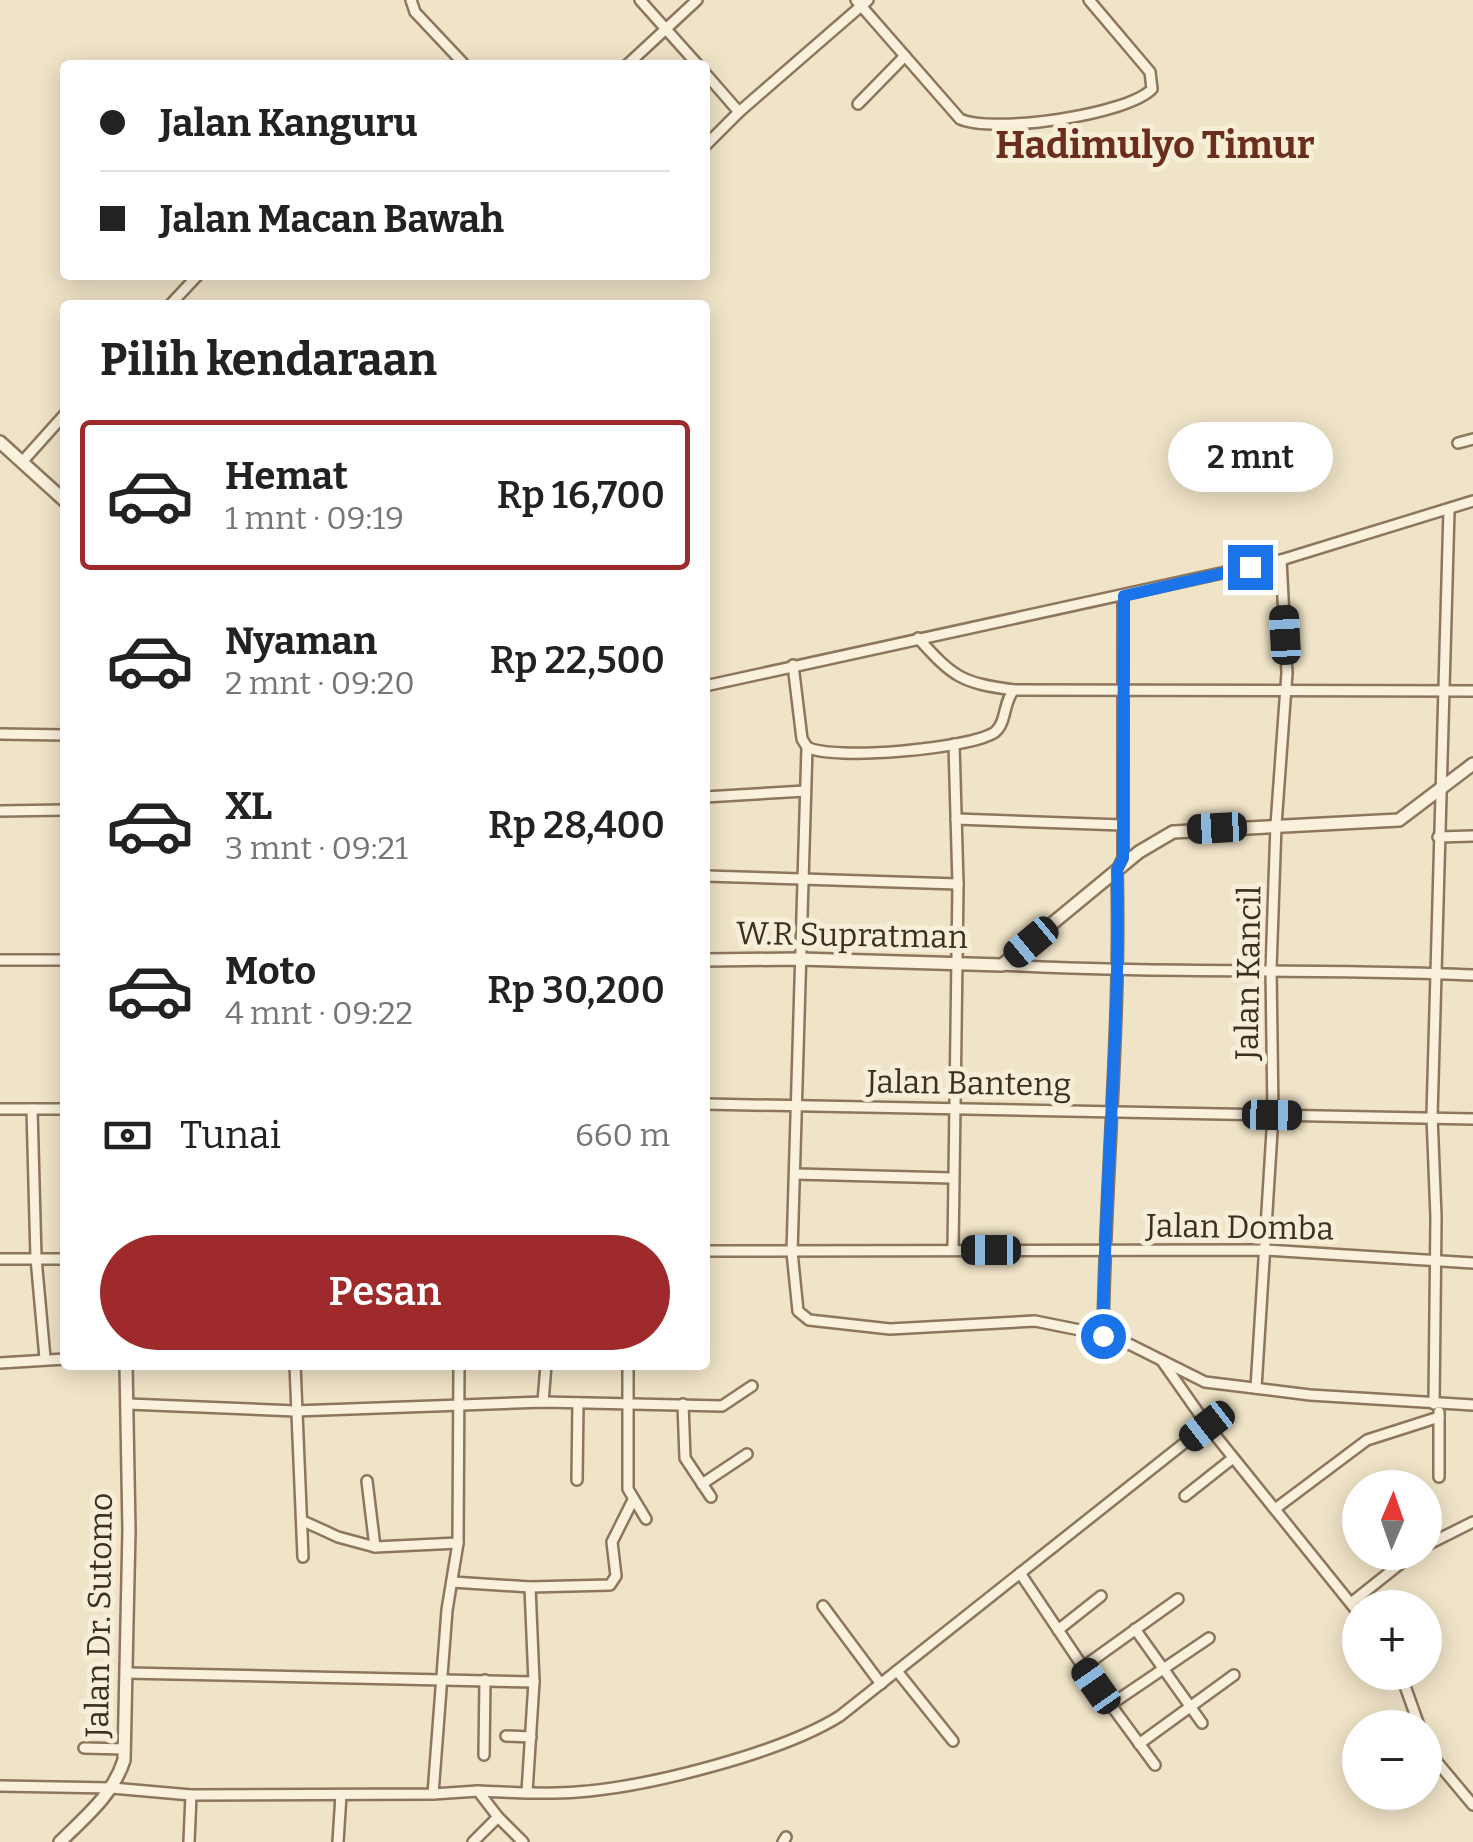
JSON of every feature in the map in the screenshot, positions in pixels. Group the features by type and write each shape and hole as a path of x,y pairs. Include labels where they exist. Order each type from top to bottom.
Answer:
{"street":[{"path":"411,0 415,12 459,60"},
{"path":"640,0 694,60"},
{"path":"632,60 697,0"},
{"path":"710,141 862,2 960,120 970,124 1068,118 1138,102 1152,89 1150,72 1088,0"},
{"path":"858,104 905,56"},
{"path":"710,79 739,112"},
{"path":"175,300 193,280"},
{"path":"22,462 60,420"},
{"path":"1458,443 1473,439"},
{"path":"0,442 60,496"},
{"path":"710,685 1281,560 1473,501"},
{"path":"1439,1470 1432,1116 1449,510"},
{"name":"Jalan Kancil","path":"1256,1388 1272,1115 1271,969 1286,690 1281,560"},
{"path":"1103,1336 1104,1250 1120,972 1117,870 1123,858 1124,596"},
{"path":"918,638 950,673 979,685 1014,690 1473,691"},
{"path":"794,664 802,739 815,752 911,751 954,744 995,731 1002,724 1008,696 1014,690"},
{"path":"0,734 60,735"},
{"path":"953,1250 958,884 954,744"},
{"path":"807,747 792,1252 798,1310 809,1320 890,1330 1018,1320 1062,1325 1103,1336 1205,1382 1473,1405"},
{"name":"W.R Supratman","path":"710,960 1002,965 1150,844 1173,832 1399,820 1473,764"},
{"path":"710,797 805,791"},
{"path":"0,811 60,810"},
{"path":"956,819 1122,825"},
{"path":"1438,836 1473,836"},
{"path":"710,876 958,884"},
{"path":"0,960 60,960"},
{"path":"1002,965 1120,972 1271,969 1473,975"},
{"name":"Jalan Banteng","path":"710,1104 1473,1119"},
{"path":"0,1109 60,1109"},
{"path":"32,1109 36,1258 45,1358"},
{"path":"796,1174 952,1178"},
{"name":"Jalan Domba","path":"710,1251 1264,1250 1473,1264"},
{"path":"0,1259 60,1259"},
{"path":"0,1363 60,1359"},
{"path":"1160,1359 1207,1426 1342,1591"},
{"name":"Jalan Dr. Sutomo","path":"60,1842 112,1788 120,1774 125,1749 126,1370"},
{"path":"294,1370 303,1557"},
{"path":"433,1794 458,1543 459,1370"},
{"path":"542,1402 545,1370"},
{"path":"628,1370 627,1477 632,1500 646,1519"},
{"path":"128,1404 296,1411 542,1402 722,1406 752,1386"},
{"path":"577,1480 578,1403"},
{"path":"683,1404 684,1458 711,1497"},
{"path":"1276,1509 1367,1440 1439,1417"},
{"path":"0,1786 112,1788 191,1796 527,1792 603,1789 716,1765 819,1730 1207,1426"},
{"path":"702,1484 746,1454"},
{"path":"1186,1496 1233,1458"},
{"path":"367,1481 375,1547"},
{"path":"452,1582 530,1587 610,1585 615,1582 612,1542 632,1500"},
{"path":"302,1521 375,1547 458,1543"},
{"path":"1442,1538 1473,1522"},
{"path":"1367,1590 1392,1570"},
{"path":"1020,1573 1155,1765"},
{"path":"527,1792 534,1682 530,1587"},
{"path":"1058,1630 1101,1596"},
{"path":"1083,1667 1178,1599"},
{"path":"823,1606 881,1684"},
{"path":"1135,1629 1202,1723"},
{"path":"1110,1705 1209,1638"},
{"path":"898,1671 953,1741"},
{"path":"127,1673 534,1682"},
{"path":"1140,1744 1234,1676"},
{"path":"484,1755 485,1680"},
{"path":"506,1736 531,1737"},
{"path":"84,1748 125,1749"},
{"path":"1442,1767 1473,1805"},
{"path":"478,1790 523,1842"},
{"path":"338,1842 341,1795"},
{"path":"189,1842 191,1796"},
{"path":"474,1842 498,1817"}],"district":[{"name":"Hadimulyo Timur","path":"1155,145"}],"route":[{"path":"1103,1336 1104,1250 1120,972 1117,870 1123,858 1124,596 1250,567"}]}
